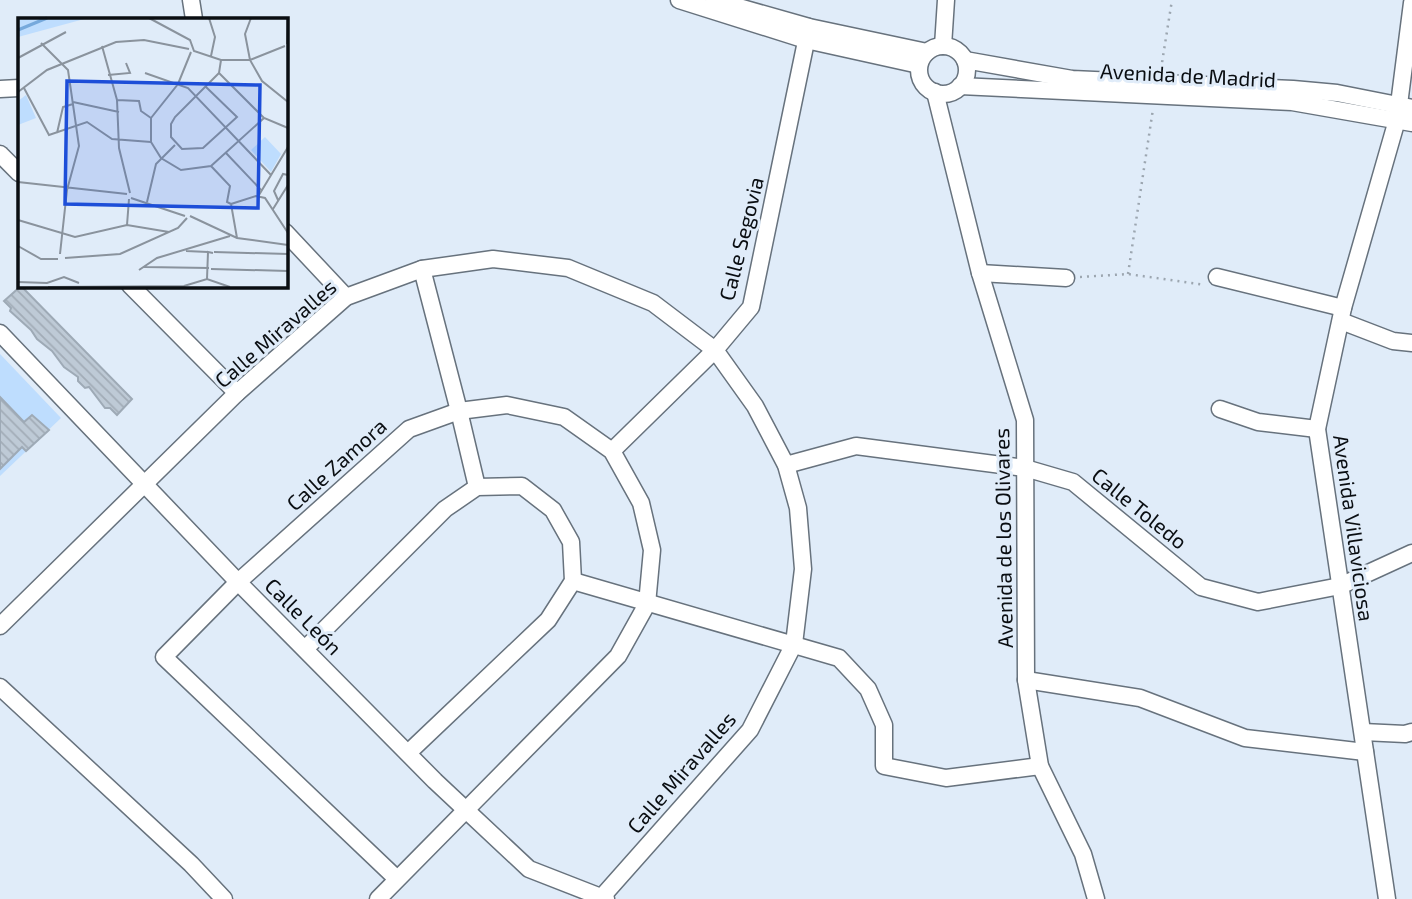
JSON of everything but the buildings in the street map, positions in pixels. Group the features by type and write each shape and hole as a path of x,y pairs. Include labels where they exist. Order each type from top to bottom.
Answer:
{"street":[{"path":"191,0 194,18"},
{"path":"679,0 729,17 923,58 943,46 956,50 965,60 967,73 960,86 952,92 934,92 926,87 920,78 923,58"},
{"path":"714,0 808,33"},
{"path":"943,46 946,0"},
{"name":"Avenida Villaviciosa","path":"1387,899 1317,429 1342,315 1405,114 1412,3"},
{"name":"Calle Segovia","path":"612,451 715,350 751,307 808,33"},
{"name":"Avenida de Madrid","path":"965,60 1072,79 1405,114"},
{"name":"Avenida de Madrid","path":"960,86 1157,89"},
{"path":"0,89 18,88"},
{"name":"Avenida de los Olivares","path":"934,92 980,273 1025,420 1026,680 1040,766 1083,854 1096,899"},
{"path":"0,154 18,172"},
{"path":"287,234 346,297"},
{"name":"Calle Miravalles","path":"0,626 237,393 346,297 422,270 493,259 568,268 653,303 715,350 755,406 786,465 798,508 803,569 794,644 750,730 602,898"},
{"path":"422,270 460,411 477,488"},
{"path":"980,273 1066,278"},
{"path":"1221,278 1342,315 1393,341 1412,343"},
{"path":"132,287 237,393"},
{"name":"Calle León","path":"0,333 239,582 408,753 528,869 602,898"},
{"name":"Calle Zamora","path":"378,899 618,656 647,604 652,550 641,503 612,451 564,417 507,405 460,411 409,429 239,582 164,657 397,879"},
{"path":"1220,409 1258,422 1317,429"},
{"name":"Calle Toledo","path":"786,465 856,446 1025,468 1073,482 1201,587 1258,602 1340,586 1412,553"},
{"path":"305,649 445,509 477,488 522,486 554,510 571,542 573,582 548,620 408,753"},
{"path":"573,582 839,657 868,689 884,726 884,766 946,778 1040,766"},
{"path":"1026,680 1140,698 1245,738 1365,752"},
{"path":"0,687 191,864 224,899"},
{"path":"1363,732 1412,732"}],"path":[{"path":"1128,274 1172,0"},
{"path":"1066,278 1128,274 1207,286 1221,278"}],"shaded area":[{"path":"0,354 61,418 0,476"}]}
